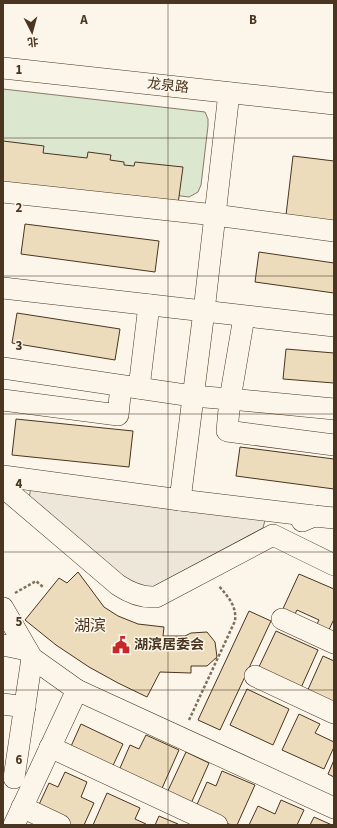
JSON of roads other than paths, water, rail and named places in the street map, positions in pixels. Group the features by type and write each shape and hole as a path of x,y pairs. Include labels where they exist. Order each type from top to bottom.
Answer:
{"street":[{"name":"龙泉路","path":"3,68 334,104"},
{"path":"180,500 204,311 229,93"},
{"path":"3,192 215,215 334,231"},
{"path":"3,288 244,317 334,326"},
{"path":"3,400 118,416 130,387 149,305"},
{"path":"244,317 230,399 227,431 334,444"},
{"path":"3,368 192,396 334,409"},
{"path":"3,476 180,500 324,517"},
{"path":"3,487 128,592 147,598 156,597 273,535 324,517"},
{"path":"273,535 334,565"},
{"path":"6,602 30,654 17,779 18,816 60,825"},
{"path":"282,619 334,643"},
{"path":"3,645 30,654 77,690 334,808"},
{"path":"255,676 334,713"},
{"path":"17,779 50,747 77,690"},
{"path":"3,704 25,707"},
{"path":"50,747 216,825"}],"place":[{"name":"湖滨居委会","path":"121,645"}],"district":[{"name":"湖滨","path":"90,626"}]}
